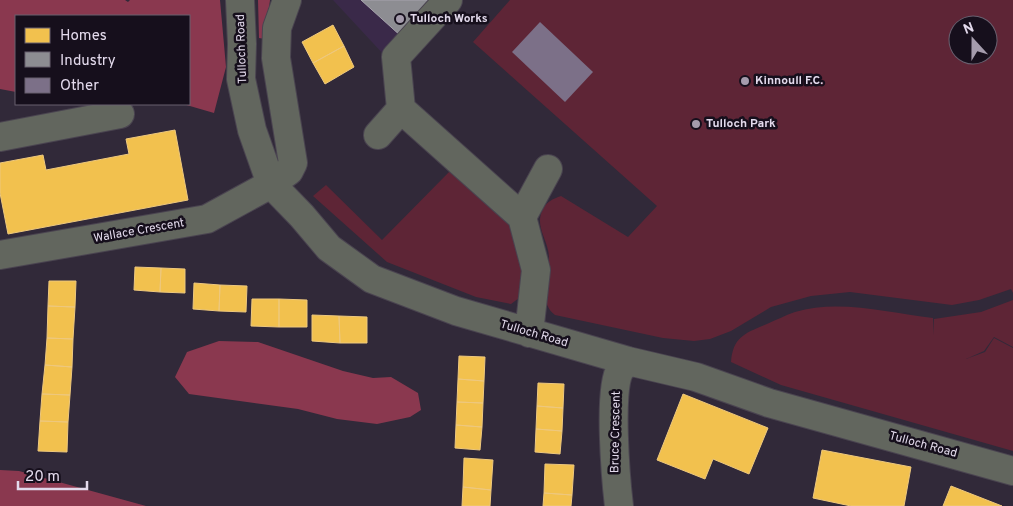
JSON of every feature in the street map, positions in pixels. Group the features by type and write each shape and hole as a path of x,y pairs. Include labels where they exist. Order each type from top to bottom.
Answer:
{"street":[{"name":"Tulloch Road","path":"240,0 241,79 252,130 271,184 328,248 372,279 456,312 628,361 696,377 769,403 1013,471"},
{"name":"Wallace Crescent","path":"0,252 207,219 271,184 292,166 276,58 277,28 287,0"},
{"path":"448,0 396,57 402,109 522,217 536,270 529,333"},
{"path":"378,135 402,109"},
{"path":"0,137 120,114"},
{"path":"522,217 548,169"},
{"name":"Bruce Crescent","path":"619,506 614,469 614,400 620,371 628,361"}],"shaded area":[{"path":"0,0 125,0 128,2 130,0 220,0 226,67 214,113 186,105 190,105 190,15 15,15 15,92 0,89"},
{"path":"258,0 270,0 265,39 259,38"},
{"path":"333,0 435,0 385,56"},
{"path":"510,0 1013,0 1013,293 1011,289 979,300 952,305 850,292 811,296 771,307 731,331 710,339 694,341 663,338 555,315 549,309 545,293 549,258 540,220 546,204 561,196 628,237 657,206 473,42"},
{"path":"451,170 507,219 521,238 525,282 519,298 511,304 476,297 387,262 313,196 326,185 382,240"},
{"path":"1013,300 1013,347 994,337 984,351 966,359 985,352 994,338 1013,348 1013,451 781,385 731,362 737,341 746,333 795,312 812,308 864,308 933,318 934,335 934,319 981,312"},
{"path":"219,341 258,342 343,371 373,378 391,377 418,393 421,410 410,417 377,424 337,419 298,409 189,394 175,377 187,352"},
{"path":"0,470 19,471 146,506 0,506"}],"building: Homes":[{"path":"333,25 344,46 313,63 302,42"},
{"path":"344,46 354,67 325,84 313,63"},
{"path":"175,130 188,200 8,234 0,193 0,163 43,155 46,170 129,154 126,139"},
{"path":"135,267 161,268 160,292 134,290"},
{"path":"161,268 185,269 185,293 160,292"},
{"path":"49,281 76,281 75,307 48,306"},
{"path":"194,283 220,285 219,311 193,309"},
{"path":"220,285 247,286 246,312 219,311"},
{"path":"252,299 279,299 279,327 251,326"},
{"path":"279,299 307,300 307,327 279,327"},
{"path":"48,306 75,307 73,339 47,338"},
{"path":"312,315 339,316 340,343 312,341"},
{"path":"339,316 367,317 367,343 340,343"},
{"path":"47,338 73,339 72,367 45,365"},
{"path":"459,356 485,357 484,381 458,379"},
{"path":"45,365 72,367 70,395 42,394"},
{"path":"458,379 484,381 483,403 457,402"},
{"path":"538,383 564,384 563,408 537,406"},
{"path":"42,394 70,395 68,422 40,421"},
{"path":"683,394 768,428 749,474 713,459 705,479 657,460"},
{"path":"457,402 483,403 482,427 456,425"},
{"path":"537,406 563,408 562,431 536,429"},
{"path":"40,421 68,422 67,452 38,451"},
{"path":"456,425 482,427 480,450 455,448"},
{"path":"536,429 562,431 560,454 535,452"},
{"path":"822,450 911,467 904,506 851,506 813,498"},
{"path":"464,458 493,460 491,490 463,487"},
{"path":"545,464 574,465 572,495 544,493"},
{"path":"951,486 1002,506 943,506"},
{"path":"463,487 491,490 490,506 462,506"},
{"path":"544,493 572,495 571,506 543,506"}],"building: Industry":[{"name":"Tulloch Works","path":"361,0 435,0 402,37"}],"building: Other":[{"path":"540,22 593,72 565,102 512,52"}],"place":[{"name":"Tulloch Works","path":"400,19"},
{"name":"Kinnoull F.C.","path":"745,81"},
{"name":"Tulloch Park","path":"696,124"}]}
